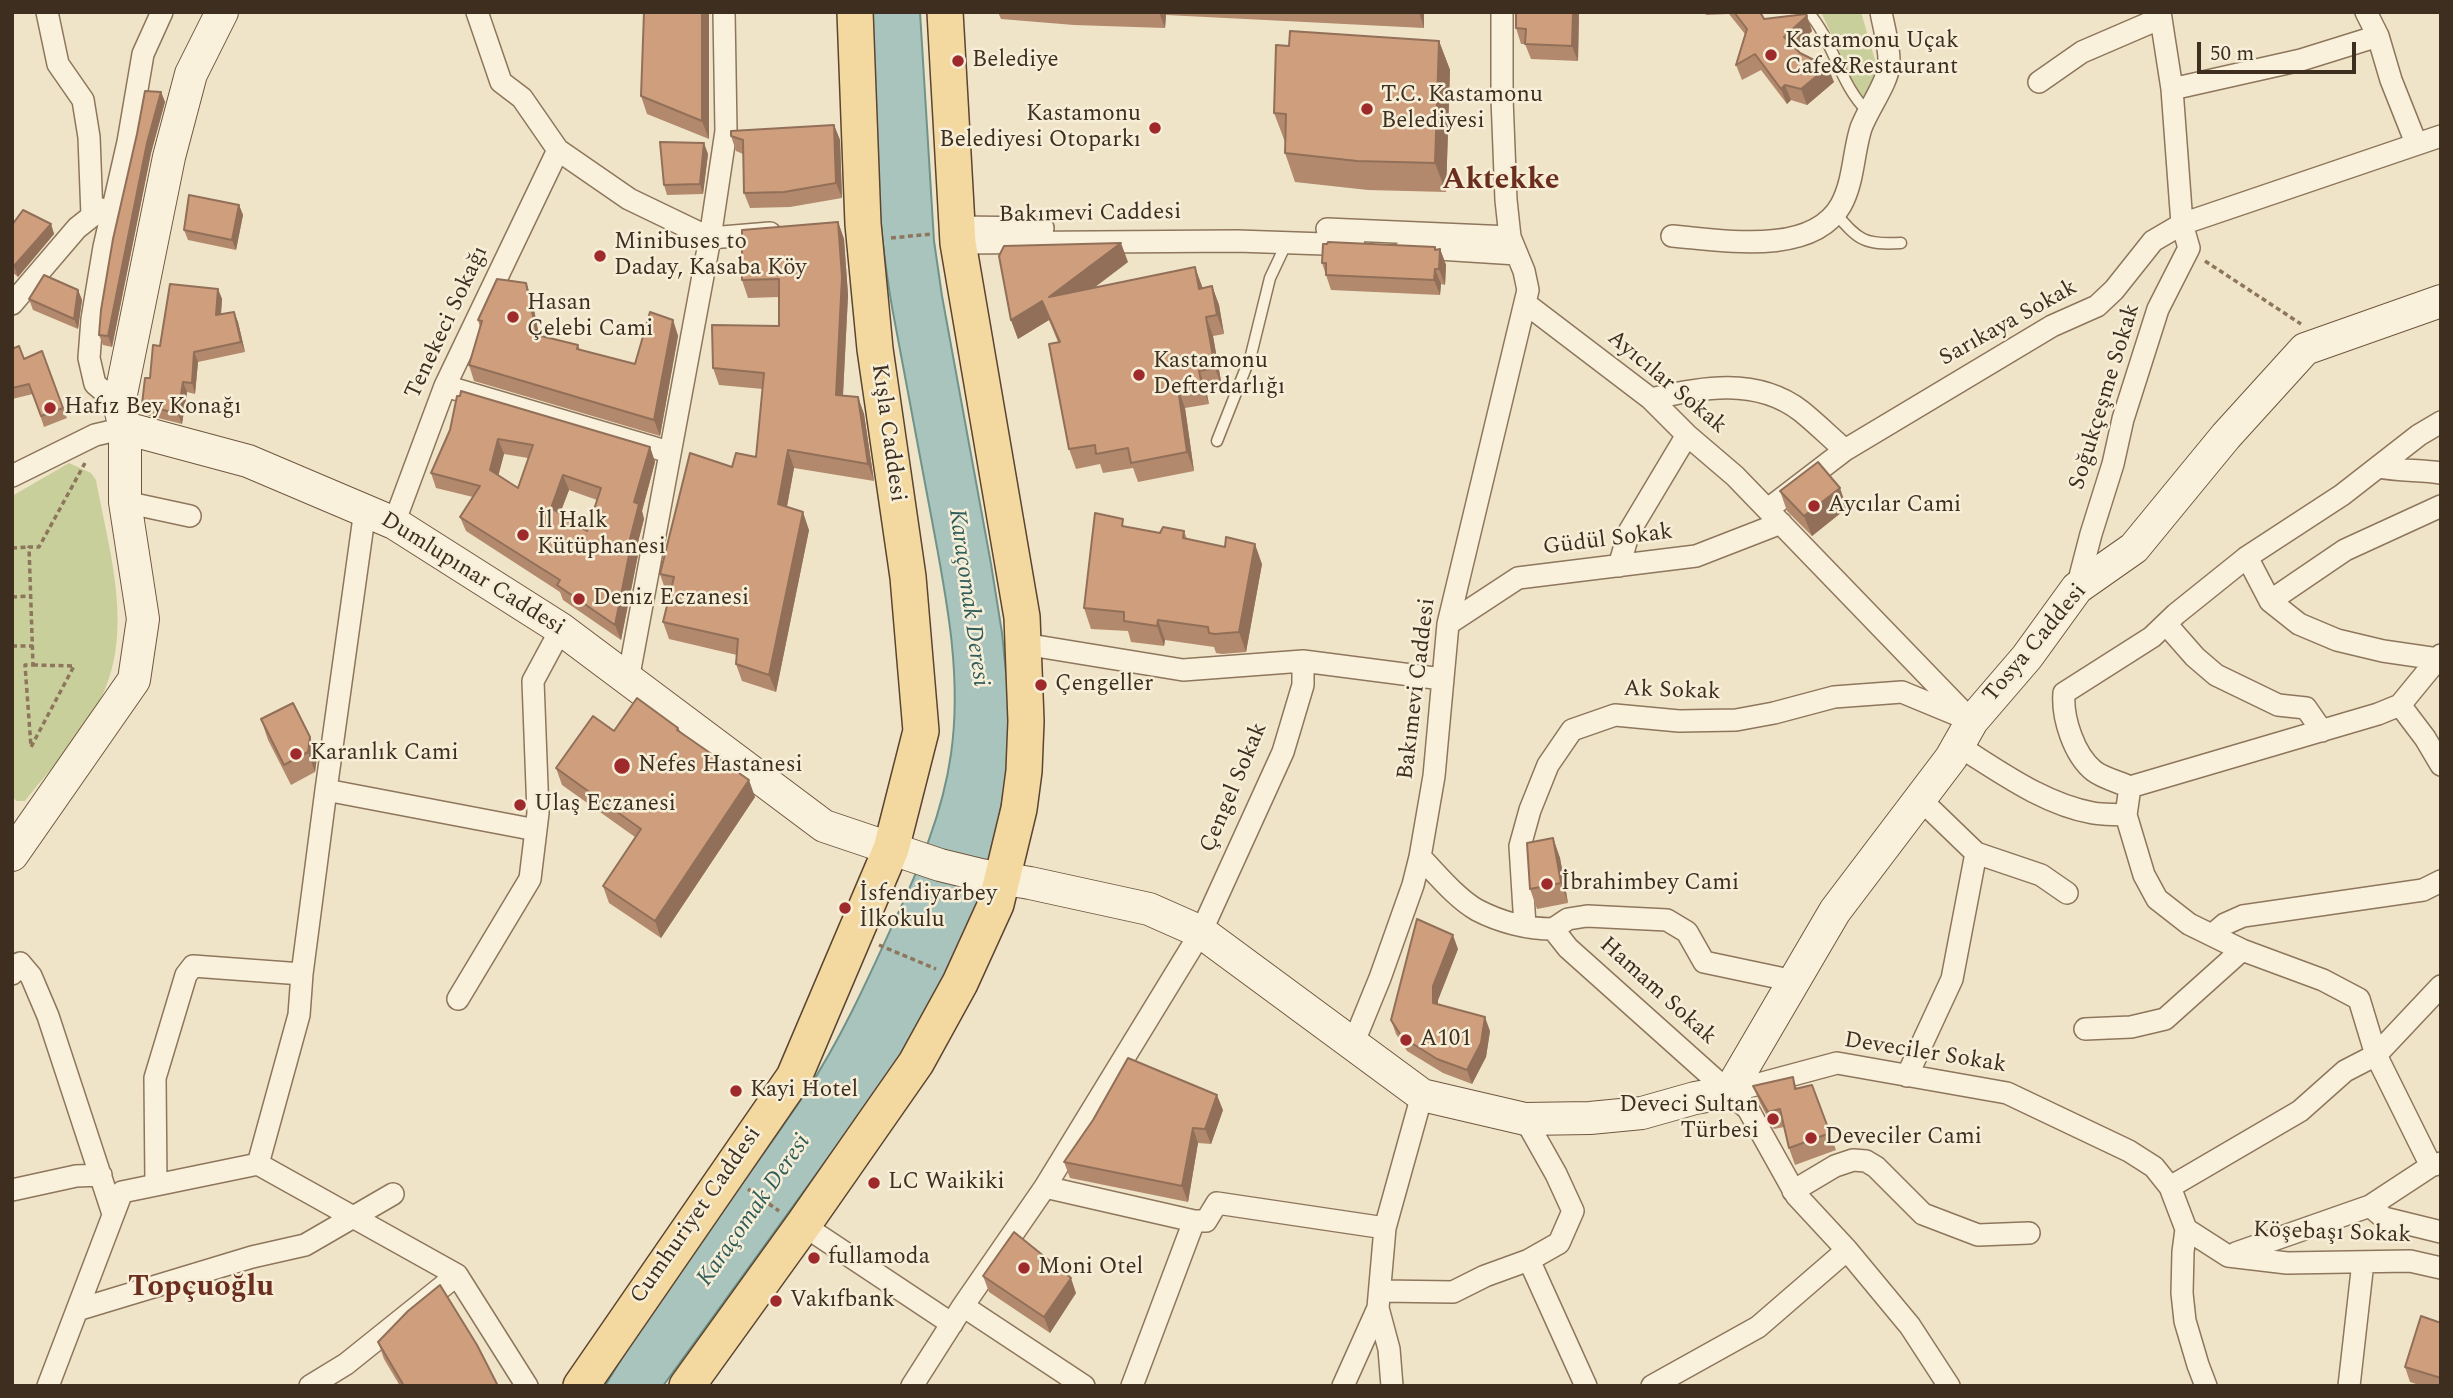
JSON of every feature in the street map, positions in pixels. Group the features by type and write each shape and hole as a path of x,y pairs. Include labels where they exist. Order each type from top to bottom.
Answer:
{"main road":[{"path":"18,839 134,680 143,619 125,502 122,416 169,157 191,74 222,12"},
{"name":"Kışla Caddesi","path":"855,12 875,349 908,577 921,731 891,849"},
{"path":"687,1386 796,1222 916,1063 960,983 996,904 1019,809 1026,721 1022,618 951,235 945,12"},
{"name":"Tosya Caddesi","path":"1729,1092 1835,911 1951,758 1964,733 2027,657 2077,588 2134,548 2226,436 2305,349 2441,301"},
{"name":"Dumlupınar Caddesi","path":"122,416 248,461 394,523 561,629 824,826 940,865 1149,909 1201,932 1422,1095"},
{"name":"Cumhuriyet Caddesi","path":"581,1386 793,1077 891,849"},
{"path":"1422,1095 1525,1119 1590,1118 1642,1113 1695,1098 1729,1092"}],"street":[{"path":"47,12 58,64 83,100 89,137 92,216"},
{"path":"12,476 96,435 122,416 95,384 89,358 92,318 143,54 162,12"},
{"path":"477,12 501,82 522,98 558,150 629,199 710,238 793,230"},
{"path":"628,680 710,238 726,131 724,12"},
{"name":"Bakımevi Caddesi","path":"1353,1044 1388,955 1420,857 1434,776 1448,624 1528,290 1514,245 1506,200 1503,12"},
{"path":"1672,236 1755,242 1785,240 1827,222 1841,205 1849,185 1861,129 1889,67 1881,12"},
{"path":"2366,12 2378,36 2391,80 2416,143"},
{"path":"2039,82 2082,52 2160,15 2172,89 2182,224 2189,248"},
{"path":"2172,89 2301,60 2378,36"},
{"name":"Sarıkaya Sokak","path":"1845,450 2052,326 2097,306 2114,290 2153,241 2182,224 2441,136"},
{"name":"Tenekeci Sokağı","path":"394,523 445,386 558,150"},
{"path":"12,304 77,228 114,199"},
{"path":"951,235 1364,230 1514,245"},
{"name":"Bakımevi Caddesi","path":"951,235 1287,242 1501,251 1514,245"},
{"name":"Soğukçeşme Sokak","path":"2077,588 2113,464 2123,419 2158,309 2189,248"},
{"name":"Ayıcılar Sokak","path":"1525,303 1651,398 1687,435 1735,476 1775,516 1964,733"},
{"path":"445,386 670,452"},
{"path":"1651,398 1703,388 1762,390 1799,409 1845,450 1775,516"},
{"path":"2439,657 2400,705 2378,714 2130,787 2095,772 2082,759 2063,705 2064,694 2152,637 2248,557 2343,495 2419,435 2441,422"},
{"path":"1619,566 1629,532 1687,435"},
{"path":"2378,467 2441,473"},
{"path":"125,502 190,516"},
{"path":"2270,601 2345,550 2441,506"},
{"path":"258,1164 299,1015 326,790 365,510"},
{"name":"Güdül Sokak","path":"1448,624 1518,578 1696,556 1775,516"},
{"path":"2248,557 2270,601 2299,624 2337,640 2383,651 2439,657"},
{"path":"2166,624 2195,657 2216,675 2278,705 2306,708 2322,731"},
{"path":"458,999 530,879 538,813 533,681 561,629"},
{"path":"1024,644 1183,670 1303,662 1442,679"},
{"name":"Çengel Sokak","path":"912,1386 1045,1187 1201,932 1283,752 1303,685 1303,662"},
{"name":"Ak Sokak","path":"1525,926 1520,846 1530,810 1548,765 1572,730 1615,715 1679,721 1736,720 1834,697 1902,692 1964,733"},
{"path":"2400,705 2441,765"},
{"path":"1964,733 2022,786 2094,814 2126,815"},
{"path":"2130,787 2126,815 2144,876 2157,900 2189,924 2242,950 2323,980 2359,999 2376,1055 2436,1164 2370,1206 2228,1256"},
{"path":"326,790 536,831"},
{"path":"1920,799 1976,853 2041,875 2067,893"},
{"path":"1907,1076 1952,979 1976,853"},
{"path":"1420,857 1476,909 1499,919 1525,926 1553,929 1568,919 1587,916 1667,920 1688,932 1704,962 1794,981"},
{"path":"2212,935 2225,924 2243,916 2423,890 2441,881"},
{"name":"Hamam Sokak","path":"1553,929 1568,948 1748,1109 1793,1191 1847,1250 1910,1326 1944,1384"},
{"path":"2085,1029 2131,1027 2165,1019 2242,950"},
{"path":"12,974 20,963 31,976 48,1016 113,1214"},
{"path":"156,1185 155,1078 186,975 193,966 302,974"},
{"path":"2170,1187 2300,1111 2344,1070 2376,1055 2441,986"},
{"name":"Deveciler Sokak","path":"1729,1092 1837,1063 2007,1093 2129,1150 2154,1167 2170,1187 2186,1229"},
{"path":"1392,1386 1389,1349 1379,1299 1385,1228 1422,1095"},
{"path":"1379,1299 1453,1292 1485,1276 1529,1260 1559,1243 1573,1211 1525,1119"},
{"path":"1793,1191 1835,1166 1853,1160 1866,1161 1876,1167 1923,1214 1978,1235 2029,1233"},
{"path":"48,1386 122,1192 258,1164 457,1275 527,1386"},
{"path":"12,1190 76,1176 101,1175"},
{"path":"1045,1187 1194,1221 1206,1221 1217,1203 1385,1228"},
{"path":"77,1310 252,1257 305,1245 393,1194"},
{"path":"2370,1206 2384,1217 2441,1232"},
{"path":"1132,1386 1194,1221"},
{"path":"796,1222 1084,1386"},
{"path":"2186,1229 2182,1293 2185,1321 2206,1386"},
{"name":"Köşebaşı Sokak","path":"2186,1229 2228,1256 2287,1263 2410,1261 2441,1269"},
{"path":"1653,1385 1758,1327 1847,1250"},
{"path":"1529,1260 1586,1386"},
{"path":"2349,1386 2363,1262"},
{"path":"310,1386 346,1364 457,1275"},
{"path":"1343,1386 1379,1299"}],"lane":[{"path":"1808,12 1818,24 1840,71 1859,103 1868,112"},
{"path":"1835,213 1856,237 1878,244 1901,243"},
{"path":"1217,441 1251,355 1270,278 1287,242"}],"path":[{"path":"866,229 951,235"},
{"path":"2189,248 2306,328"},
{"path":"12,548 39,547 83,468"},
{"path":"29,547 33,666"},
{"path":"12,597 31,596"},
{"path":"12,646 33,646"},
{"path":"25,666 33,666 74,666 31,747 25,666"},
{"path":"879,945 939,970"},
{"path":"746,1187 796,1222"}],"green space":[{"path":"1821,12 1861,12 1880,77 1861,98"},
{"path":"69,463 91,473 96,480 117,597 115,656 107,684 87,722 25,801 16,801 12,795 12,496"}],"water":[{"name":"Karaçomak Deresi","path":"869,12 920,12 934,241 991,564 1009,703 1007,773 995,842 979,902 953,960 893,1068 663,1386 605,1386 652,1311 781,1129 831,1051 912,882 936,819 947,776 954,725 954,668 943,582 886,271 876,160"}],"building":[{"path":"644,12 702,12 702,121 641,96"},
{"path":"1516,12 1573,12 1572,46 1525,44 1526,29 1516,28"},
{"name":"Kastamonu Uçak Cafe&Restaurant","path":"1734,12 1760,12 1764,19 1806,14 1807,16 1784,37 1800,53 1828,67 1801,89 1785,85 1781,89 1755,54 1736,65 1747,29"},
{"name":"T.C. Kastamonu Belediyesi","path":"1290,31 1439,41 1435,163 1357,161 1285,153 1286,114 1274,113 1276,45 1289,46"},
{"path":"145,91 161,92 147,143 108,336 99,335 113,239"},
{"path":"834,125 836,183 784,192 744,193 743,140 731,136 731,131"},
{"path":"660,142 704,143 700,184 664,185"},
{"path":"189,195 239,205 232,240 184,230"},
{"path":"23,210 51,224 14,266 12,225"},
{"path":"838,222 842,277 836,395 858,397 868,464 788,450 778,504 803,512 769,675 736,664 738,639 663,622 674,577 660,574 690,453 732,467 736,453 756,457 764,373 713,368 712,325 779,326 779,279 742,280 742,230"},
{"path":"1328,242 1435,247 1435,250 1440,249 1439,269 1435,269 1434,280 1326,275 1326,263 1322,263 1323,244"},
{"name":"Kastamonu Defterdarlığı","path":"1121,243 1049,297 1195,267 1199,289 1212,286 1217,315 1206,317 1215,368 1199,371 1202,385 1178,388 1187,452 1131,463 1128,448 1096,454 1095,445 1069,449 1049,344 1060,342 1042,301 1011,320 999,256 1004,246"},
{"path":"44,275 78,290 74,319 29,299"},
{"path":"497,279 526,283 537,335 635,364 650,312 673,320 654,420 469,365 482,321 478,320"},
{"path":"170,284 218,289 216,315 234,312 241,342 194,352 192,383 183,382 178,414 142,404 145,378 150,378 153,345 160,346"},
{"path":"19,346 24,359 42,351 63,408 41,416 29,384 12,388 12,349"},
{"path":"461,391 650,447 634,502 639,504 615,625 557,585 560,580 460,517 480,486 431,473 450,430 457,396 460,396","holes":["498,439 533,445 518,488 490,470","563,475 601,488 587,531 551,508"]},
{"path":"1818,462 1840,488 1804,516 1780,491"},
{"path":"1095,513 1123,519 1122,526 1160,533 1163,527 1184,531 1183,538 1225,547 1226,537 1255,544 1239,632 1215,634 1209,633 1208,627 1158,620 1157,626 1124,621 1124,612 1084,608"},
{"path":"637,698 678,728 677,730 749,780 655,921 603,886 641,829 556,768 593,716 614,731"},
{"path":"293,703 310,737 308,752 284,765 261,719"},
{"path":"1553,838 1561,883 1530,889 1527,843"},
{"path":"1417,919 1453,935 1433,986 1433,1003 1485,1017 1481,1043 1467,1070 1437,1059 1402,1037 1391,1020"},
{"path":"1128,1058 1217,1095 1205,1129 1193,1128 1182,1186 1064,1162 1093,1120"},
{"path":"1793,1077 1795,1089 1812,1085 1830,1133 1789,1148 1780,1109 1768,1112 1753,1086"},
{"name":"Moni Otel","path":"1014,1232 1071,1278 1044,1317 983,1276"},
{"path":"440,1285 477,1345 498,1386 404,1386 378,1342 408,1311"},
{"path":"2421,1316 2441,1323 2441,1378 2405,1367"}],"place":[{"name":"Kastamonu Uçak Cafe&Restaurant","path":"1771,55"},
{"name":"Belediye","path":"958,61"},
{"name":"T.C. Kastamonu Belediyesi","path":"1367,109"},
{"name":"Kastamonu Belediyesi Otoparkı","path":"1155,128"},
{"name":"Minibuses to Daday, Kasaba Köy","path":"600,256"},
{"name":"Hasan Çelebi Cami","path":"513,317"},
{"name":"Kastamonu Defterdarlığı","path":"1139,375"},
{"name":"Hafız Bey Konağı","path":"50,408"},
{"name":"Aycılar Cami","path":"1814,506"},
{"name":"İl Halk Kütüphanesi","path":"523,535"},
{"name":"Deniz Eczanesi","path":"579,599"},
{"name":"Çengeller","path":"1041,685"},
{"name":"Karanlık Cami","path":"296,754"},
{"name":"Nefes Hastanesi","path":"622,766"},
{"name":"Ulaş Eczanesi","path":"520,805"},
{"name":"İbrahimbey Cami","path":"1547,884"},
{"name":"İsfendiyarbey İlkokulu","path":"845,908"},
{"name":"A101","path":"1406,1040"},
{"name":"Kayi Hotel","path":"736,1091"},
{"name":"Deveci Sultan Türbesi","path":"1773,1119"},
{"name":"Deveciler Cami","path":"1811,1138"},
{"name":"LC Waikiki","path":"874,1183"},
{"name":"fullamoda","path":"814,1258"},
{"name":"Moni Otel","path":"1024,1268"},
{"name":"Vakıfbank","path":"776,1301"}],"district":[{"name":"Aktekke","path":"1501,182"},
{"name":"Topçuoğlu","path":"201,1289"}]}
